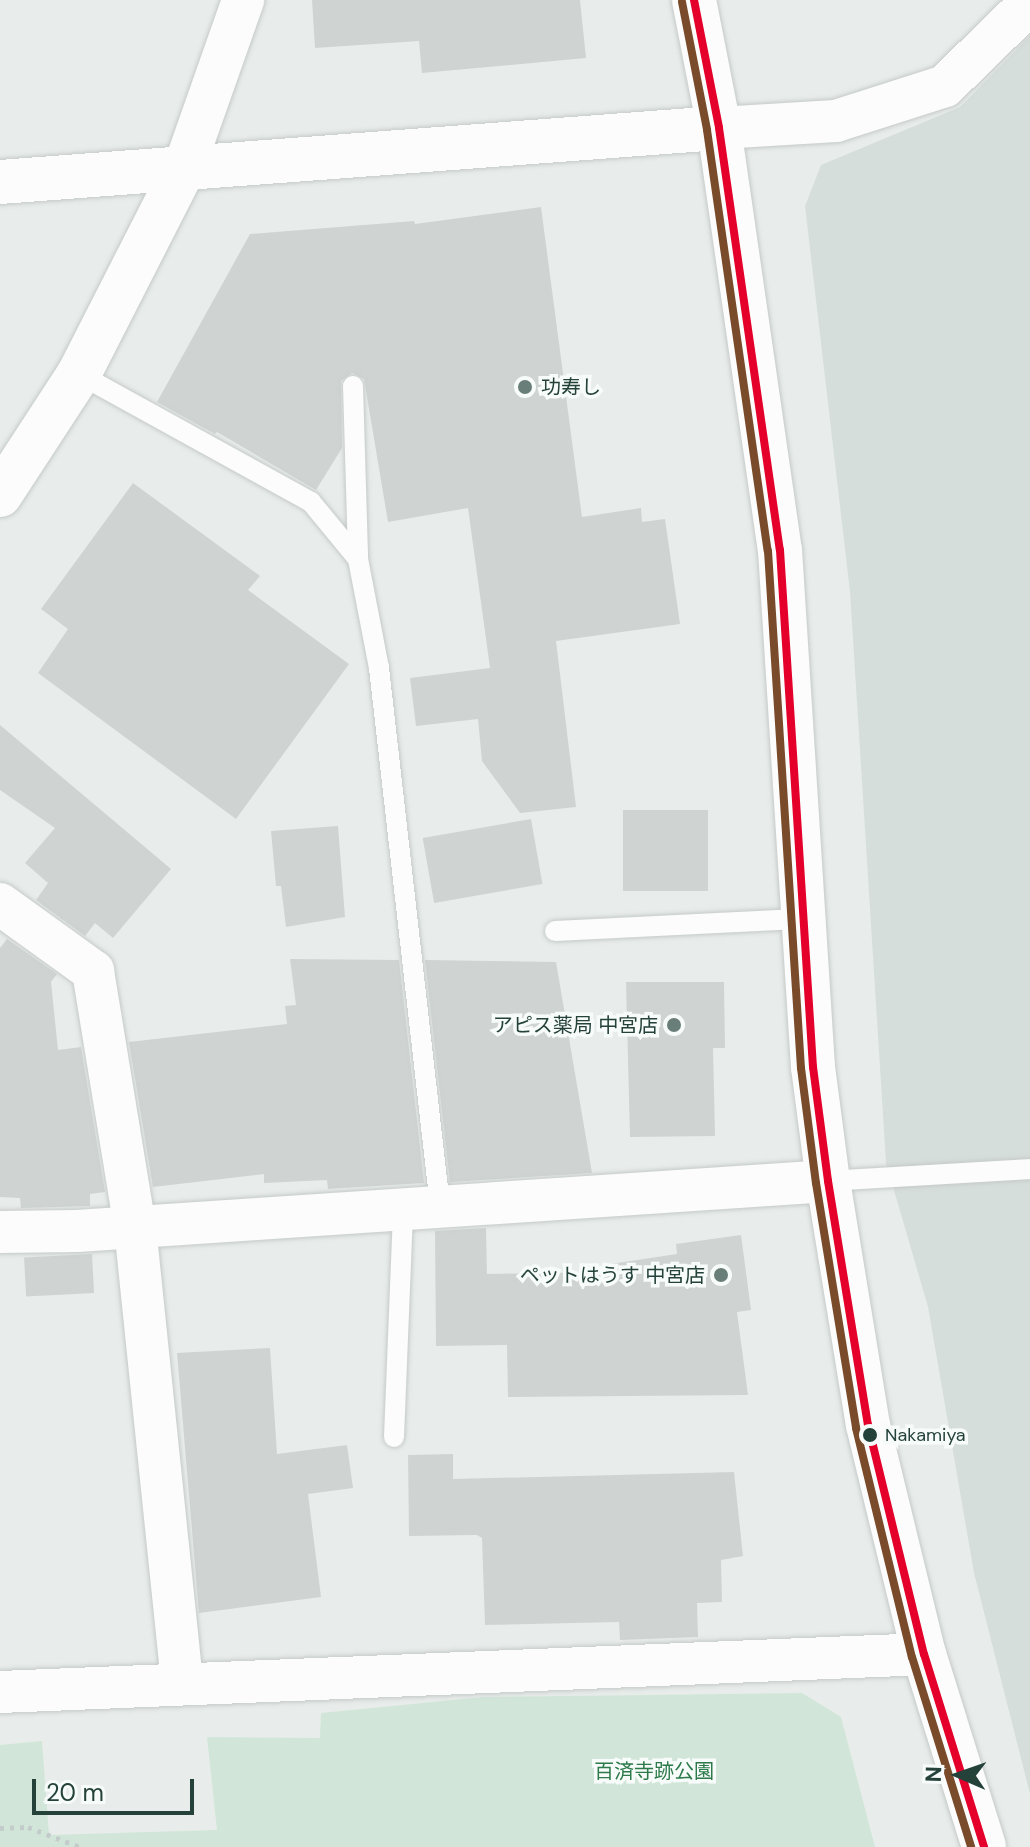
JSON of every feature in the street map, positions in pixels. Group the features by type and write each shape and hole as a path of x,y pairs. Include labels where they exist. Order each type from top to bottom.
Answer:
{"main road":[{"path":"694,0 719,128 780,550 813,1067 828,1181 868,1425 924,1654 984,1847"},
{"path":"0,182 719,128"},
{"path":"0,495 79,374 184,168"}],"street":[{"path":"184,168 243,0"},
{"path":"719,128 836,121 945,86 1030,3"},
{"path":"0,904 93,971 135,1227 182,1683"},
{"path":"0,1232 135,1227 828,1181"},
{"path":"0,1692 924,1654"}],"lane":[{"path":"79,374 311,502 358,559"},
{"path":"353,386 358,559 379,668 422,1207 394,1437"},
{"path":"555,931 804,919"},
{"path":"828,1181 1030,1169"}],"path":[{"path":"0,1828 28,1827 80,1847"}],"shaded area":[{"path":"1030,36 1030,1794 974,1573 928,1307 886,1163 850,592 805,206 821,165 960,107"}],"green space":[{"name":"百済寺跡公園","path":"802,1693 841,1717 875,1847 0,1847 0,1745 42,1741 49,1835 217,1830 207,1737 320,1738 321,1713 483,1697"}],"building":[{"path":"312,0 580,0 586,58 422,73 419,41 315,48"},
{"path":"541,207 582,517 641,508 642,522 665,519 680,624 556,641 576,807 520,813 482,761 478,719 416,726 410,678 490,668 468,508 388,522 364,379 352,373 341,381 342,448 316,490 217,432 215,434 157,402 250,234 414,221 415,224"},
{"path":"133,483 260,576 248,590 349,664 236,819 38,673 68,629 41,609"},
{"path":"0,725 171,869 113,938 95,923 85,936 36,900 48,883 25,863 55,828 0,790"},
{"path":"623,810 708,810 708,891 623,891"},
{"path":"531,819 542,884 434,903 423,838"},
{"path":"338,826 345,917 286,927 281,886 276,886 271,831"},
{"path":"7,939 57,974 51,982 58,1050 81,1047 105,1192 90,1194 90,1206 21,1208 20,1198 0,1197 0,948"},
{"path":"290,959 399,960 424,1183 328,1189 327,1180 264,1183 264,1174 153,1187 129,1042 287,1024 285,1006 296,1005"},
{"path":"425,960 556,962 592,1173 450,1182"},
{"path":"626,982 724,982 725,1048 713,1048 715,1136 630,1137"},
{"path":"486,1228 487,1274 605,1272 604,1265 677,1254 676,1244 741,1235 751,1310 737,1312 748,1395 508,1397 507,1345 436,1346 435,1231"},
{"path":"92,1254 94,1293 26,1297 24,1258"},
{"path":"270,1348 277,1454 347,1445 353,1488 308,1494 321,1597 199,1613 177,1353"},
{"path":"453,1454 453,1479 734,1472 743,1556 721,1560 722,1602 697,1603 698,1637 620,1640 619,1622 485,1625 482,1538 477,1535 409,1536 408,1455"}],"transit line":[{"path":"694,0 719,128 780,550 813,1067 828,1181 868,1425 924,1654 984,1847"},
{"path":"682,2 707,130 768,551 801,1068 816,1183 856,1428 912,1657 971,1847"}],"place":[{"name":"功寿し","path":"525,387"},
{"name":"アピス薬局 中宮店","path":"674,1025"},
{"name":"ペットはうす 中宮店","path":"721,1275"},
{"name":"Nakamiya","path":"870,1435"}]}
